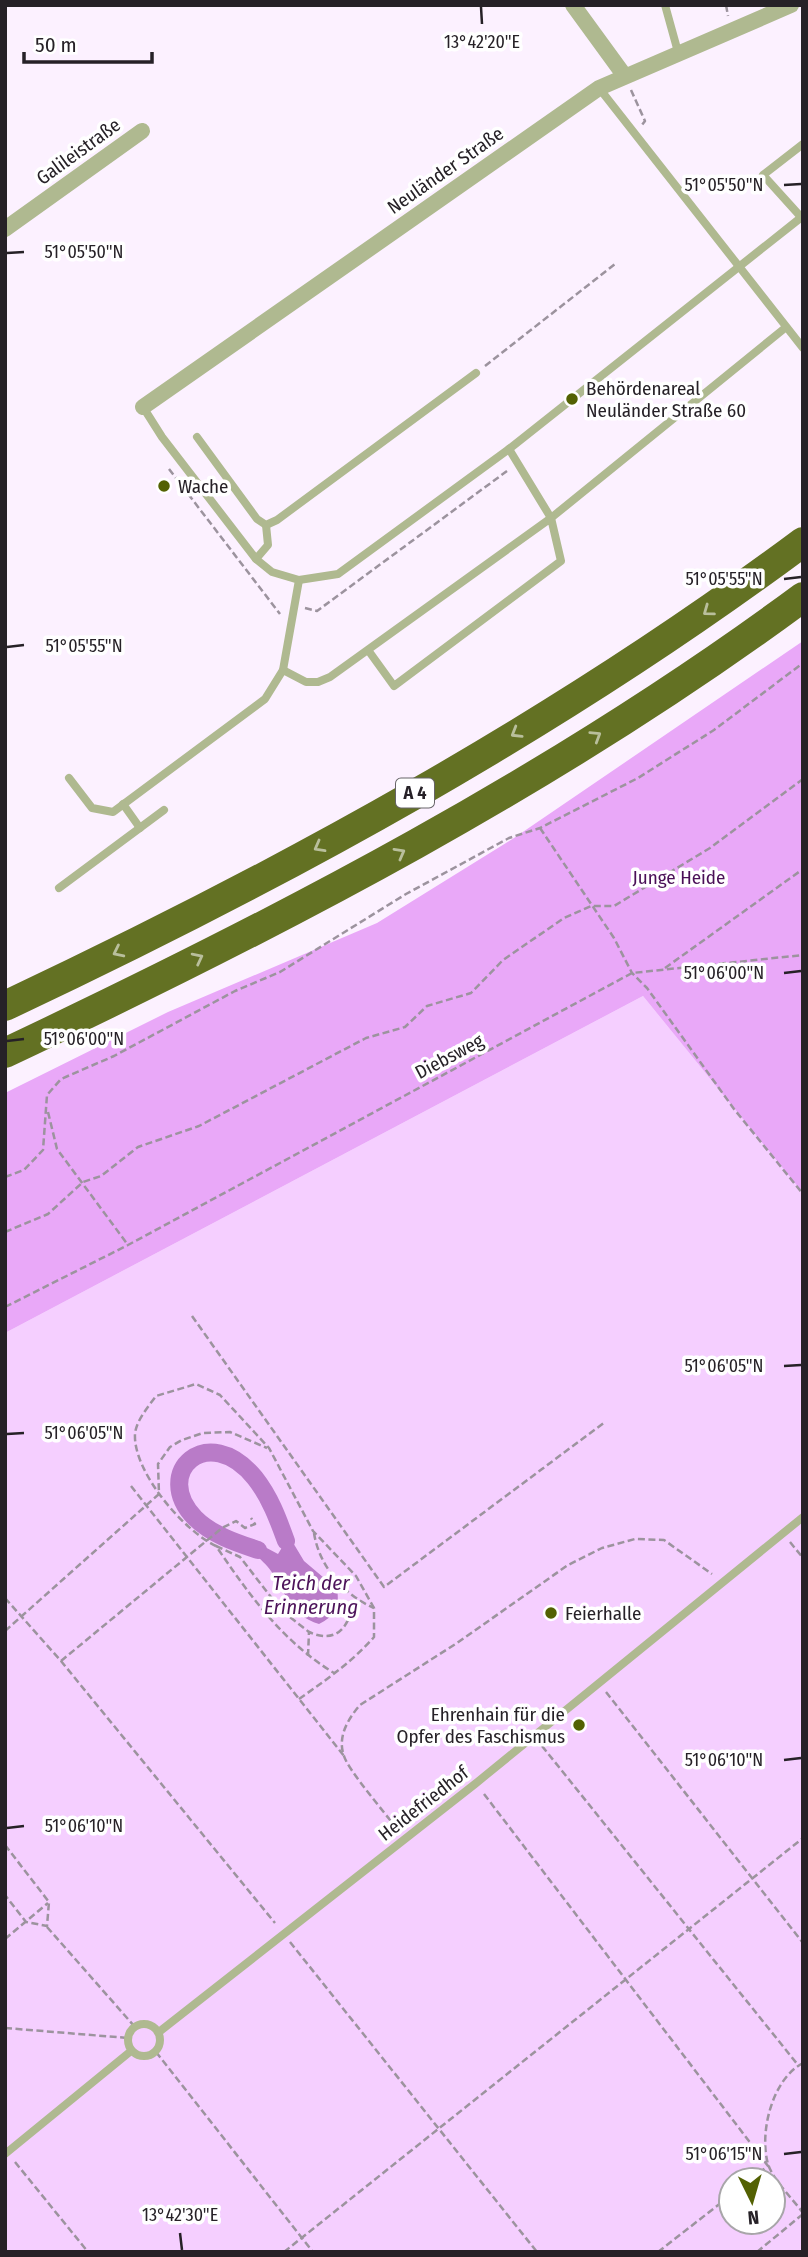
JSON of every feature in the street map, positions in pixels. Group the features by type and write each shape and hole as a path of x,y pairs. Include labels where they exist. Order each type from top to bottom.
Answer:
{"highway":[{"name":"A 4","path":"5,1006 181,921 439,780 690,623 803,542"},
{"name":"A 4","path":"5,1053 163,976 402,852 633,713 803,597"}],"street":[{"path":"573,5 624,75"},
{"name":"Neuländer Straße","path":"143,407 598,88 791,5"},
{"name":"Galileistraße","path":"5,229 142,131"}],"lane":[{"path":"666,5 678,52"},
{"path":"598,88 738,270 803,348"},
{"path":"143,407 162,437 256,559 272,572 299,580 338,574 509,449 802,217 763,175 803,144"},
{"path":"283,670 306,682 318,682 368,650 551,518 785,328"},
{"path":"266,525 277,520 476,373"},
{"path":"197,437 257,519 266,525"},
{"path":"368,650 394,686 561,561 551,518 509,449"},
{"path":"256,559 268,545 266,525"},
{"path":"69,778 92,808 113,812 265,699 283,670 299,580"},
{"path":"123,804 141,828"},
{"path":"59,888 164,810"},
{"name":"Heidefriedhof","path":"159,2032 475,1783 803,1517"},
{"path":"151,2025 159,2032 161,2041 156,2052 139,2056 131,2050 128,2038 135,2027 151,2025"},
{"path":"6,2153 131,2050"}],"path":[{"path":"624,75 645,121 633,135"},
{"path":"476,373 615,264"},
{"path":"162,437 161,456 172,473 290,628"},
{"path":"295,606 317,611 517,463"},
{"path":"5,1177 24,1170 43,1150 47,1095 61,1079 114,1056 235,991 280,972 406,894 509,838 540,828 671,759 803,663"},
{"path":"5,1232 48,1213 83,1182 101,1176 138,1147 199,1126 366,1038 405,1027 427,1006 471,993 503,960 564,918 591,906 614,906 710,848 803,779"},
{"path":"540,828 614,937 632,973 647,988 734,1109 803,1194"},
{"path":"663,970 803,869"},
{"name":"Diebsweg","path":"5,1307 128,1245 632,973 803,955"},
{"path":"47,1111 57,1149 128,1245"},
{"path":"192,1316 384,1587 605,1422"},
{"path":"354,1599 351,1620 342,1632 322,1638 309,1632 281,1610 240,1558 205,1541 159,1494 137,1452 135,1436 137,1426 156,1396 195,1384 220,1395 269,1448 313,1531 322,1563 354,1599 374,1608"},
{"path":"5,1631 159,1494 159,1464 170,1447 203,1433 230,1432 269,1448"},
{"path":"131,1486 344,1756 404,1839"},
{"path":"61,1661 211,1536 236,1521 246,1528 256,1524 251,1518"},
{"path":"299,1699 358,1655 373,1637 374,1608 355,1576 313,1531"},
{"path":"783,1533 803,1558"},
{"path":"344,1756 343,1734 348,1719 360,1705 457,1643 569,1565 602,1548 635,1539 664,1540 723,1581"},
{"path":"216,1546 259,1607 307,1657 334,1673"},
{"path":"5,1598 24,1616 283,1933 537,2252"},
{"path":"307,1657 309,1632"},
{"path":"599,1683 803,1942"},
{"path":"533,1735 798,2065"},
{"path":"475,1783 768,2166"},
{"path":"284,2252 437,2127 803,1838"},
{"path":"5,1844 48,1902 47,1926"},
{"path":"5,1895 26,1922 47,1926 135,2027"},
{"path":"5,1938 48,1902"},
{"path":"5,2028 128,2038"},
{"path":"156,2052 313,2252"},
{"path":"768,2166 769,2111 782,2084 798,2065 803,2063"},
{"path":"6,2153 88,2252"},
{"path":"757,2252 803,2213 787,2192"},
{"path":"658,2252 717,2206"}],"shaded area":[{"path":"643,996 803,1193 803,2252 5,2252 5,1333"}],"green space":[{"name":"Junge Heide","path":"803,641 803,1193 643,996 5,1333 5,1093 168,1012 377,923 514,838"}],"water":[{"name":"Teich der Erinnerung","path":"286,1541 292,1541 304,1561 337,1589 338,1601 335,1610 319,1624 295,1609 269,1569 255,1554 263,1546 278,1554"}],"waterway":[{"path":"258,1550 217,1534 195,1518 183,1501 179,1485 182,1470 191,1459 204,1453 220,1453 237,1461 255,1478 265,1493 286,1541"}],"place":[{"name":"Behördenareal Neuländer Straße 60","path":"572,399"},
{"name":"Wache","path":"164,486"},
{"name":"Feierhalle","path":"551,1613"},
{"name":"Ehrenhain für die Opfer des Faschismus","path":"579,1725"}]}
